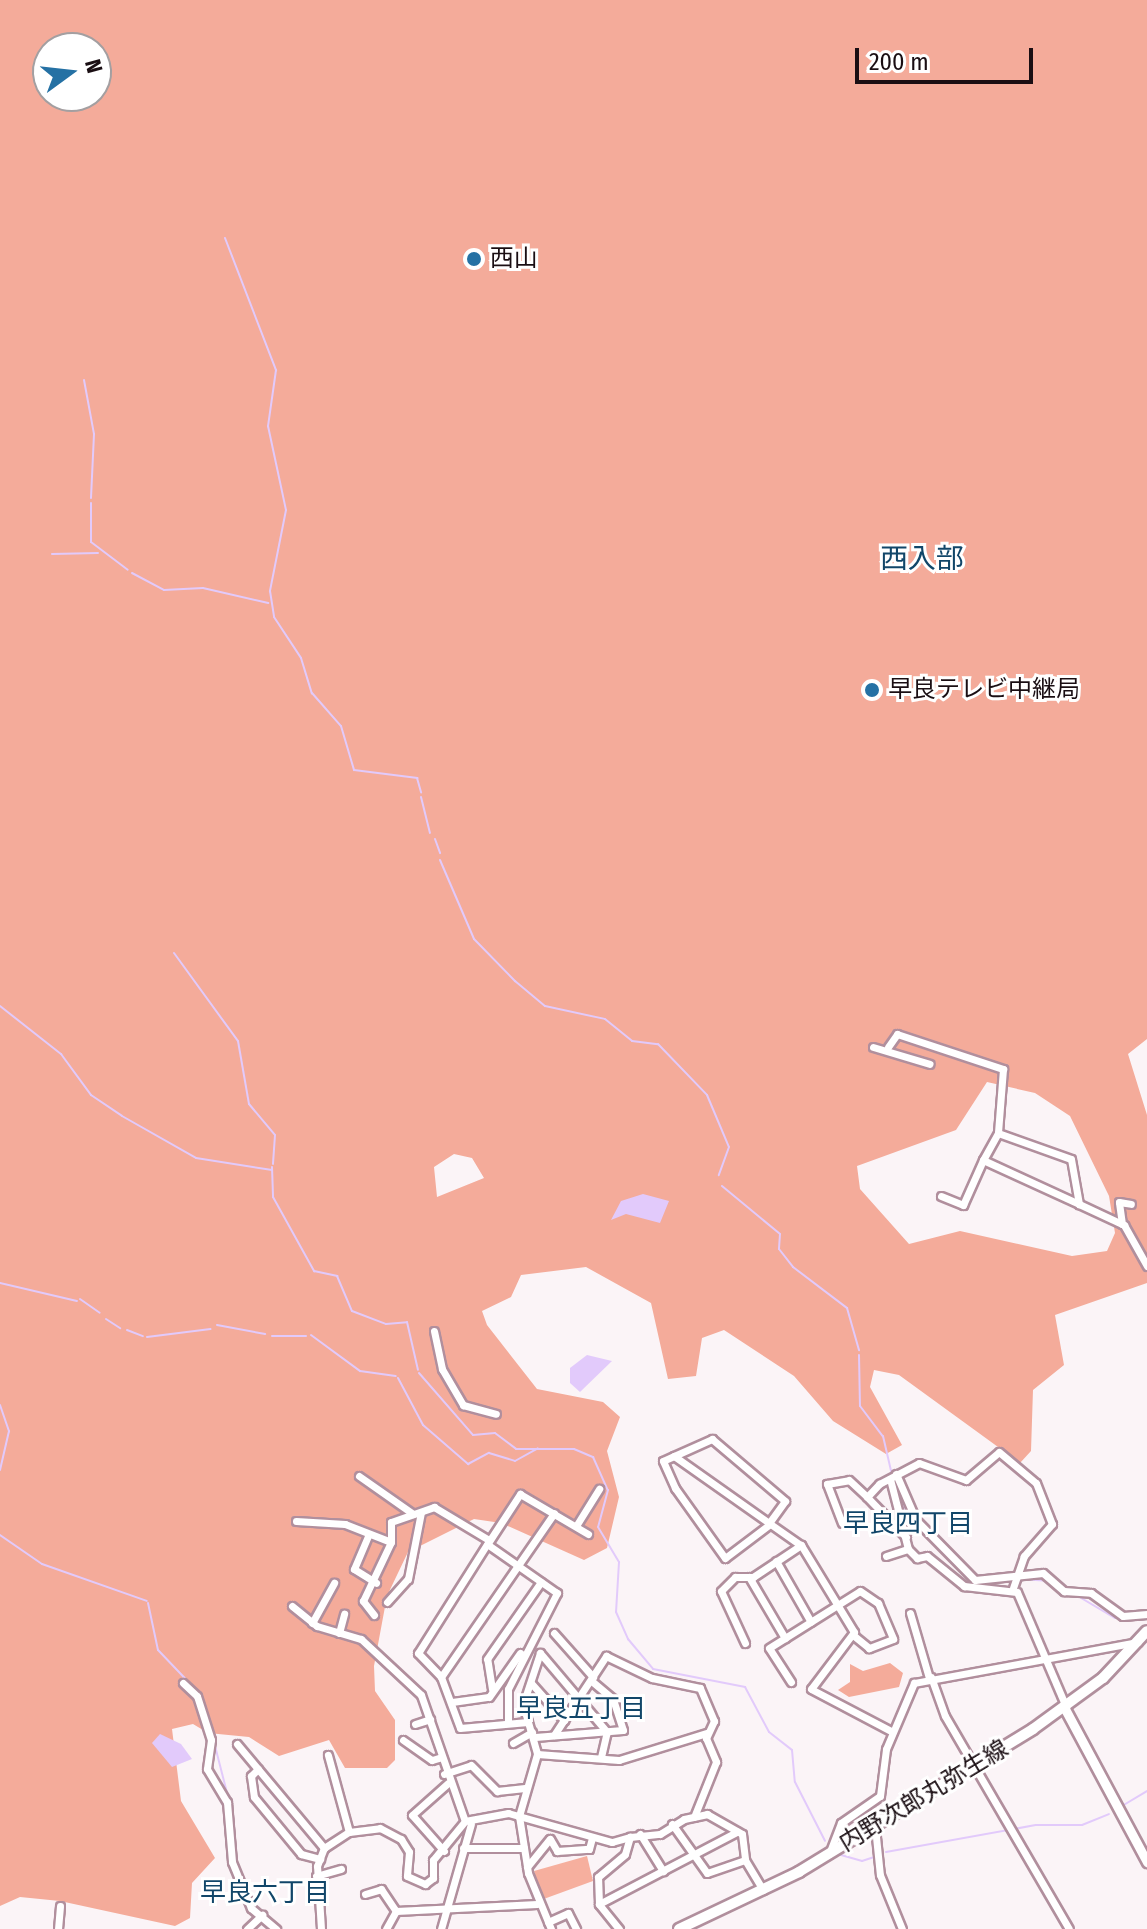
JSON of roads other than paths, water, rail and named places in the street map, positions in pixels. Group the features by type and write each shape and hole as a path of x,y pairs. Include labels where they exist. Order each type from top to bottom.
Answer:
{"main road":[{"name":"内野次郎丸弥生線","path":"679,1929 763,1890 829,1854 1066,1708 1147,1631"}],"street":[{"path":"888,1047 897,1034 1003,1069 998,1133 963,1205 941,1196"},
{"path":"873,1047 888,1047 930,1064"},
{"path":"998,1133 1071,1159 1079,1204"},
{"path":"983,1160 1122,1224"},
{"path":"1131,1204 1119,1202 1122,1224 1147,1266"},
{"path":"434,1331 442,1369 463,1405 496,1414"},
{"path":"717,1442 785,1501 770,1523 725,1558 675,1488 663,1461 674,1456 717,1442"},
{"path":"867,1497 893,1476 919,1463 966,1480 999,1452 1036,1483 1052,1524 1019,1573 1013,1588 1050,1661 1066,1708 1147,1862"},
{"path":"674,1456 801,1545 838,1605 853,1635 869,1648 893,1639 869,1594 860,1591 838,1605 811,1622 769,1648 791,1682"},
{"path":"359,1476 417,1513"},
{"path":"893,1476 908,1549 964,1586 1013,1588"},
{"path":"893,1476 916,1520 975,1580 1019,1573 1048,1574 1064,1591 1091,1593 1123,1616 1147,1614"},
{"path":"842,1523 827,1484 849,1480 906,1537"},
{"path":"576,1526 599,1489"},
{"path":"528,1722 465,1730 441,1677 418,1653 520,1494 588,1534"},
{"path":"374,1615 363,1601 376,1583 391,1542 391,1522 434,1507 557,1593 508,1689 508,1723"},
{"path":"387,1602 408,1579 417,1513"},
{"path":"441,1677 554,1513"},
{"path":"296,1521 345,1524 368,1536 391,1542"},
{"path":"368,1536 354,1569 376,1583"},
{"path":"745,1643 721,1591 735,1577 749,1577 801,1545"},
{"path":"886,1556 908,1549"},
{"path":"776,1561 811,1622"},
{"path":"749,1577 785,1638"},
{"path":"452,1702 489,1697 492,1689 487,1659 541,1582"},
{"path":"312,1623 334,1583"},
{"path":"292,1606 312,1623 361,1639 400,1672 429,1706 431,1741 442,1757 444,1774 468,1822 443,1910 441,1929"},
{"path":"910,1613 930,1678 973,1766 1069,1929"},
{"path":"339,1633 344,1614"},
{"path":"513,1743 533,1735 607,1732 626,1727 613,1699 554,1633"},
{"path":"853,1635 811,1689 891,1731"},
{"path":"829,1854 841,1823 880,1796 891,1731 908,1690 930,1678 1050,1661 1137,1642"},
{"path":"492,1689 508,1678 520,1653"},
{"path":"576,1929 568,1913 549,1926 537,1904 519,1816 537,1754 523,1704 540,1653 607,1732"},
{"path":"537,1754 601,1757 649,1754 707,1733 714,1721 700,1688 652,1678 606,1656 554,1735"},
{"path":"183,1683 197,1696 211,1740 207,1769 227,1802 232,1862 251,1908 276,1929"},
{"path":"531,1683 564,1720"},
{"path":"415,1724 430,1719"},
{"path":"601,1757 607,1732"},
{"path":"694,1817 716,1762 707,1733"},
{"path":"403,1740 432,1760 442,1757"},
{"path":"237,1744 324,1848"},
{"path":"328,1755 349,1832"},
{"path":"444,1774 471,1765 499,1792 525,1788"},
{"path":"258,1769 251,1776 254,1797 301,1854 320,1859"},
{"path":"444,1851 412,1815 448,1783"},
{"path":"321,1929 325,1906 316,1876 324,1848 349,1832 380,1828 401,1839 407,1876 416,1885 432,1881 433,1860 468,1822 519,1816 592,1838 660,1834 672,1824 694,1817 718,1817 745,1838 745,1860 763,1890"},
{"path":"672,1824 707,1873 745,1860"},
{"path":"875,1827 880,1875 902,1929"},
{"path":"599,1904 737,1832"},
{"path":"640,1834 663,1871"},
{"path":"619,1929 599,1904 597,1880 625,1854 630,1837"},
{"path":"527,1867 550,1839 557,1851 589,1849 592,1838"},
{"path":"463,1848 524,1848"},
{"path":"316,1876 341,1869"},
{"path":"365,1894 381,1889 396,1911"},
{"path":"396,1911 537,1904"},
{"path":"58,1929 60,1906"},
{"path":"386,1929 396,1911"},
{"path":"247,1929 262,1915"}],"waterway":[{"path":"225,238 276,370 268,426 286,510 270,591 274,617 301,658 312,693 341,726 354,770 417,778 421,792"},
{"path":"84,380 94,434 91,498"},
{"path":"91,503 91,542 128,570"},
{"path":"52,554 98,553"},
{"path":"132,573 164,590 203,588 268,603"},
{"path":"421,797 430,833"},
{"path":"435,839 440,853"},
{"path":"440,860 474,939 515,981 545,1006 605,1019 632,1041 658,1044 707,1095 729,1147 719,1175"},
{"path":"174,953 238,1041 249,1104 275,1135 273,1164"},
{"path":"0,1006 61,1054 91,1095 122,1116 196,1158 272,1170"},
{"path":"272,1167 273,1197 314,1271 337,1276 352,1311 386,1324 407,1322 418,1370"},
{"path":"722,1186 780,1234 779,1249 793,1267 847,1308 859,1350"},
{"path":"0,1283 77,1301"},
{"path":"80,1299 100,1313"},
{"path":"106,1319 120,1328"},
{"path":"217,1325 265,1334"},
{"path":"147,1337 211,1329"},
{"path":"127,1330 143,1336"},
{"path":"311,1335 360,1371 396,1376"},
{"path":"272,1336 306,1336"},
{"path":"859,1355 860,1406 883,1436 892,1475"},
{"path":"419,1373 473,1435 495,1433 516,1449 574,1449 593,1457 608,1490 598,1527 619,1562 616,1612 628,1639 653,1669 745,1687 769,1732 792,1750 795,1782 825,1841"},
{"path":"398,1378 423,1425 468,1464 489,1453 515,1461 538,1448"},
{"path":"0,1405 9,1431 0,1470"},
{"path":"897,1493 911,1519"},
{"path":"0,1535 42,1564 147,1601"},
{"path":"965,1574 975,1584 1009,1579"},
{"path":"1021,1579 1047,1581"},
{"path":"1051,1585 1062,1592"},
{"path":"1076,1595 1115,1618 1147,1618"},
{"path":"148,1603 158,1650 197,1691"},
{"path":"213,1738 229,1801"},
{"path":"1122,1806 1147,1791"},
{"path":"886,1852 1036,1825 1082,1825 1109,1814"},
{"path":"841,1855 862,1861 877,1856"}],"place":[{"name":"西山","path":"474,259"},
{"name":"早良テレビ中継局","path":"872,690"}],"district":[{"name":"西入部","path":"922,559"},
{"name":"早良四丁目","path":"908,1524"},
{"name":"早良五丁目","path":"581,1709"},
{"name":"早良六丁目","path":"265,1893"}]}
